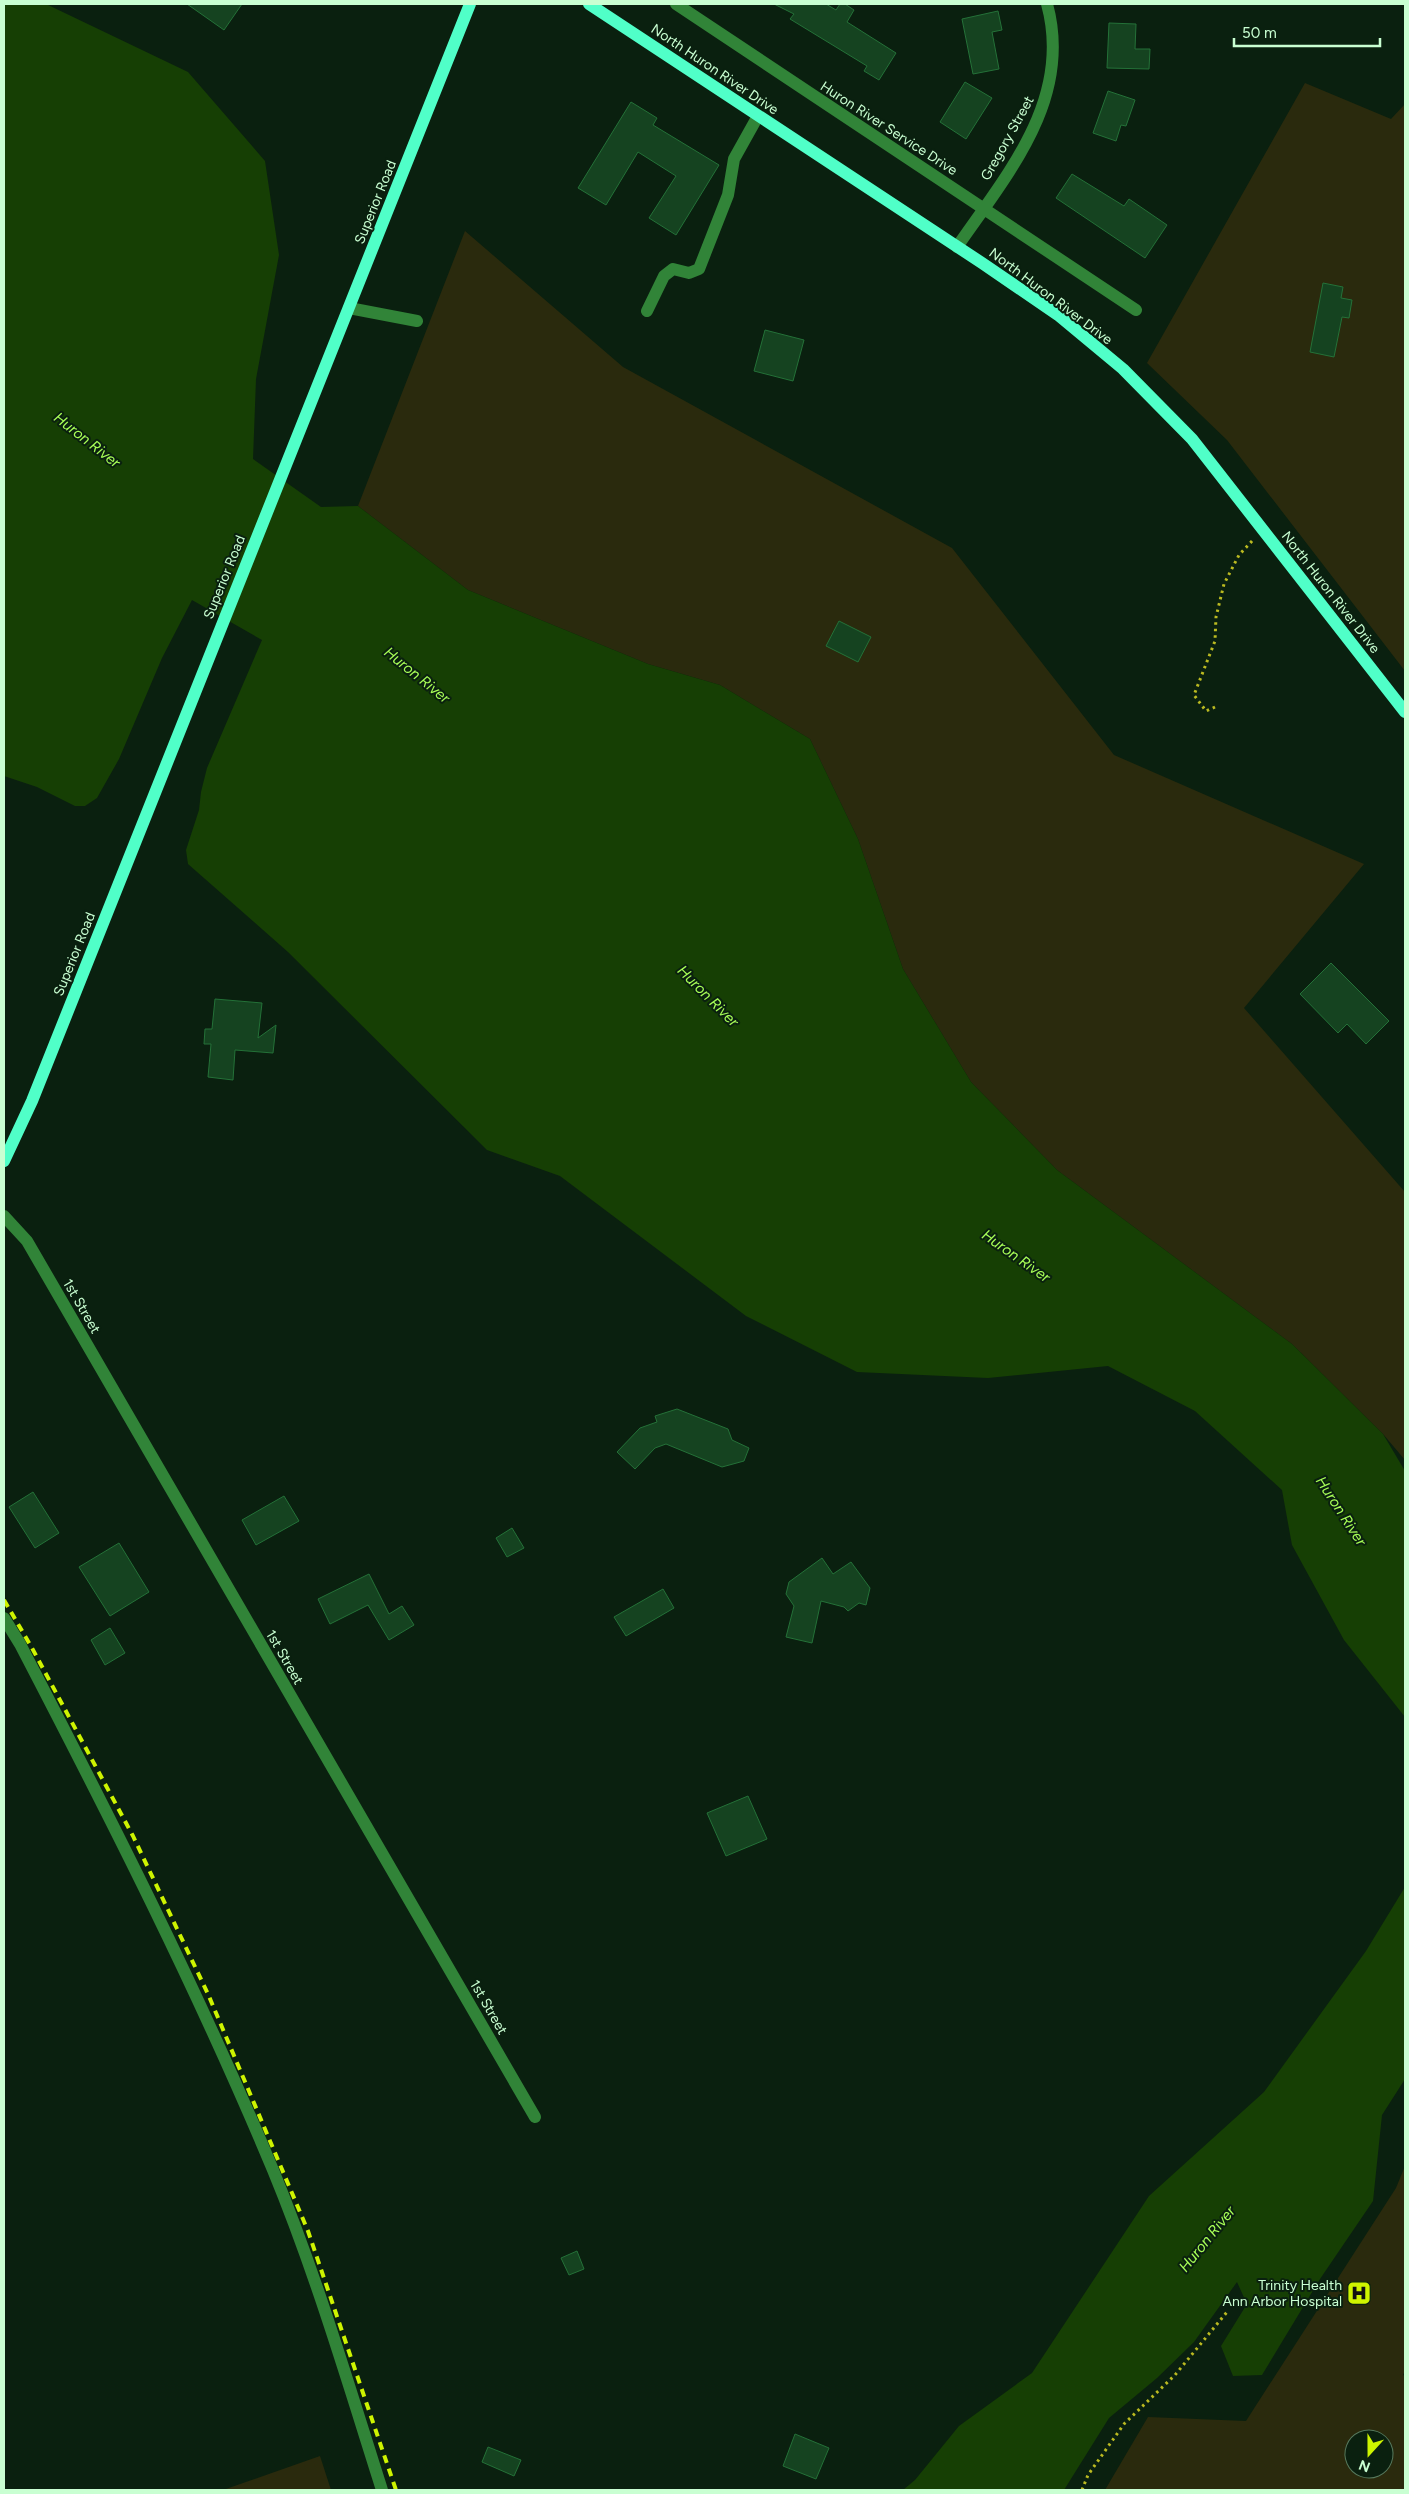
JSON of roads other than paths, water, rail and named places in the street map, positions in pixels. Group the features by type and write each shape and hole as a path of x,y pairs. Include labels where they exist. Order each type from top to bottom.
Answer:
{"main road":[{"name":"Superior Road","path":"4,1161 32,1101 470,4"},
{"name":"North Huron River Drive","path":"589,4 957,247 1058,316 1123,369 1192,438 1405,712"}],"street":[{"name":"Huron River Service Drive","path":"676,4 799,88 984,207 1136,310"},
{"name":"Gregory Street","path":"957,247 1016,160 1046,98 1054,66 1053,26 1047,4"},
{"path":"646,311 664,276 673,270 689,274 699,269 728,195 734,160 758,116"},
{"path":"349,308 417,321"},
{"name":"1st Street","path":"4,1216 27,1241 535,2117"},
{"path":"4,1618 20,1644 112,1820 206,2015 274,2172 331,2328 382,2490"}],"water":[{"name":"Huron River","path":"4,4 46,4 188,72 265,161 279,255 256,379 253,459 321,507 358,506 468,590 648,664 720,685 810,739 858,839 903,969 971,1082 1057,1170 1292,1344 1383,1434 1405,1471 1405,1717 1344,1640 1292,1545 1282,1490 1195,1411 1108,1366 988,1378 857,1372 746,1316 560,1176 487,1150 288,952 188,864 186,850 199,810 207,768 262,640 192,600 162,658 119,759 97,798 85,806 75,806 37,787 4,776"},
{"name":"Huron River","path":"1405,1887 1405,2079 1382,2115 1373,2201 1320,2279 1262,2375 1233,2376 1221,2346 1247,2304 1237,2282 1194,2342 1157,2378 1109,2418 1064,2490 903,2490 915,2480 959,2426 1032,2373 1149,2196 1264,2092 1366,1951"}],"railway":[{"path":"4,1600 32,1648 133,1836 208,1994 308,2231 396,2490"}],"place":[{"name":"Trinity Health Ann Arbor Hospital","path":"1359,2293"}]}
